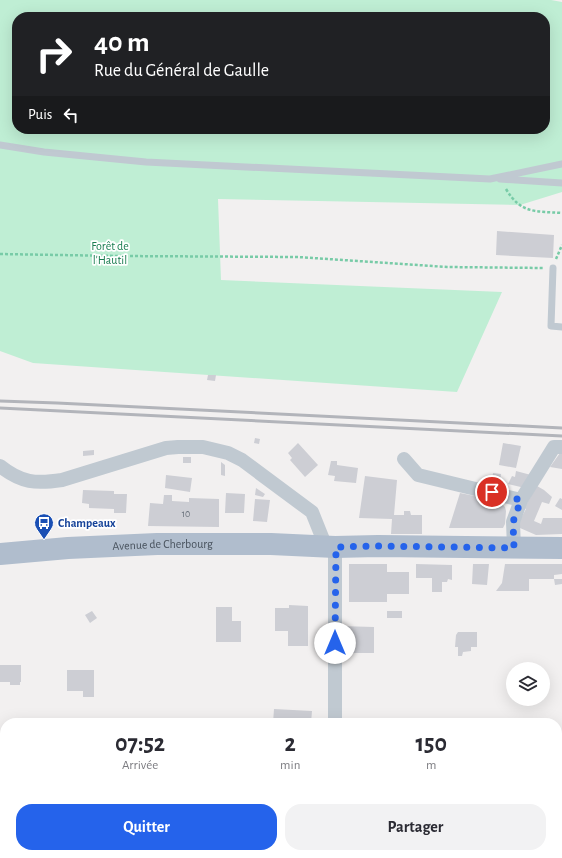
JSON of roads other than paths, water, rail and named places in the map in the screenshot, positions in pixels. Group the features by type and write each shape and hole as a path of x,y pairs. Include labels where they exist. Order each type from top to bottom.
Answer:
{"main road":[{"name":"Avenue de Cherbourg","path":"0,554 157,544 271,544 331,547 378,546 562,548"}],"street":[{"path":"0,466 16,477 36,482 47,482 62,480 166,448 203,447 228,453 242,460 312,512 331,547 335,718"},
{"path":"514,548 513,522 521,500 554,447 562,447"},
{"path":"404,459 418,475 521,500"}],"lane":[{"path":"0,145 44,152 146,162 562,183"},
{"path":"490,179 562,164"},
{"path":"553,268 551,326 562,327"}],"railway":[{"path":"0,401 562,428"},
{"path":"0,408 562,436"}],"place":[{"name":"Champeaux","path":"44,540"}],"park label":[{"name":"Forêt de l'Hautil","path":"110,253"}]}
